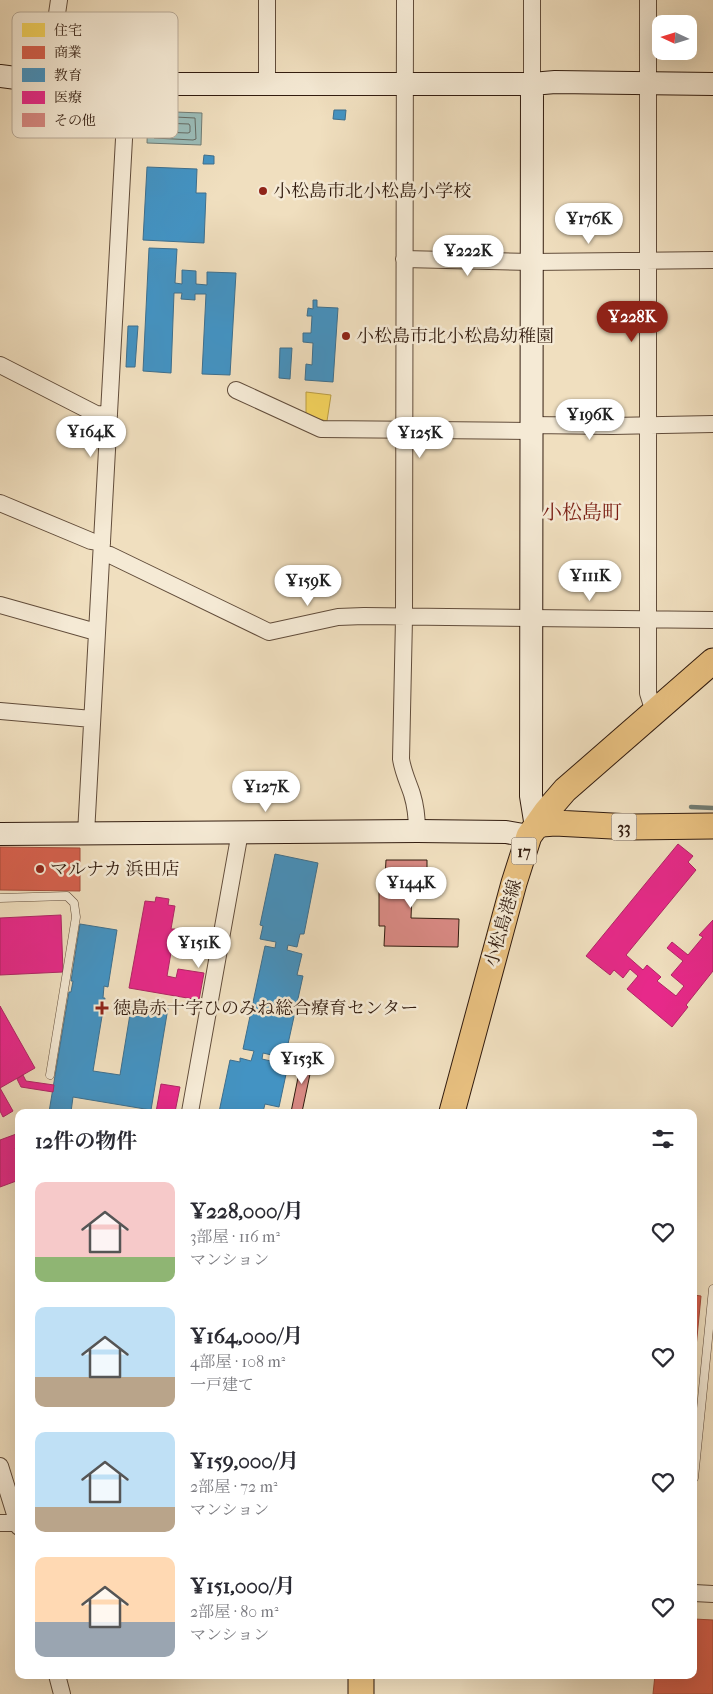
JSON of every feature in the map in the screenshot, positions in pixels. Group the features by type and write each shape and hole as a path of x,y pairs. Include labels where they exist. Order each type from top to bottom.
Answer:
{"main road":[{"name":"小松島港線","path":"453,1109 509,901 532,831 565,790 713,661"},
{"name":"33","path":"532,831 542,824 555,823 631,827 713,826"},
{"path":"361,1694 362,1679"}],"street":[{"path":"267,0 267,84"},
{"path":"405,0 404,618 400,760 417,813 417,831"},
{"path":"0,834 532,831 532,0"},
{"path":"648,0 648,693 654,712"},
{"path":"178,84 532,84 555,82 713,84"},
{"path":"86,834 124,138"},
{"path":"404,259 532,262 713,260"},
{"path":"0,365 96,414 109,415"},
{"path":"236,390 316,427 404,430 713,424"},
{"path":"0,503 91,541 110,555 269,632 338,617 713,620"},
{"path":"0,605 96,632"},
{"path":"0,711 92,719"},
{"path":"191,1109 240,832"},
{"path":"0,1466 15,1514"},
{"path":"0,1523 15,1524"},
{"path":"697,1593 713,1594"},
{"path":"58,1679 62,1694"}],"lane":[{"path":"0,898 67,896 74,902 76,916 50,1075"},
{"path":"697,1448 713,1289"}],"water":[{"path":"178,112 202,113 201,145 147,143 147,138 178,138"}],"building: 住宅":[{"path":"306,392 331,395 327,421 306,416"}],"building: 商業":[{"name":"マルナカ 浜田店","path":"0,847 80,848 80,891 0,890"},
{"path":"697,1295 701,1296 697,1337"},
{"path":"697,1619 713,1620 713,1694 653,1694 655,1679 697,1679"}],"building: 教育":[{"path":"334,110 346,110 345,120 333,119"},
{"path":"204,155 214,156 214,164 203,164"},
{"path":"147,167 197,169 196,193 206,193 204,243 143,240"},
{"path":"149,248 177,249 175,283 182,284 182,270 196,271 196,284 207,285 207,272 236,273 230,375 202,374 206,294 195,294 195,300 181,299 182,293 174,293 171,373 143,371"},
{"path":"313,300 317,300 317,307 338,308 333,382 305,380 306,364 312,365 313,343 303,342 303,333 311,333 312,316 307,316 308,308 313,309"},
{"path":"128,326 138,326 135,367 126,367"},
{"path":"280,348 292,348 290,379 279,378"},
{"path":"275,854 318,863 304,934 300,934 297,947 288,945 287,950 302,954 297,975 303,976 286,1053 281,1052 280,1057 263,1053 262,1059 288,1065 279,1107 265,1104 264,1109 220,1109 230,1060 240,1062 240,1058 251,1061 254,1051 243,1049 265,946 275,948 276,942 260,939 263,926 260,925"},
{"path":"80,924 117,930 108,987 104,986 103,998 105,998 93,1071 120,1075 132,1002 168,1008 151,1109 73,1097 71,1109 50,1109 69,992 71,992 73,981 71,981"}],"building: 医療":[{"path":"678,844 693,856 688,862 696,870 626,955 643,970 647,965 661,977 657,981 676,996 684,986 671,975 683,961 667,948 672,942 688,955 703,937 699,935 713,920 713,971 686,1005 688,1007 672,1027 627,989 638,976 630,969 623,978 614,970 610,975 586,956"},
{"path":"156,897 169,899 168,905 175,906 171,929 175,929 167,976 176,978 178,969 204,973 199,1000 129,988 145,901 155,902"},
{"path":"61,915 63,972 0,975 0,918"},
{"path":"0,1006 35,1068 0,1088"},
{"path":"23,1075 26,1081 54,1085 53,1092 21,1087 17,1079"},
{"path":"161,1084 180,1087 176,1109 157,1109"},
{"path":"0,1088 13,1111 3,1117 0,1111"},
{"path":"15,1134 15,1181 0,1187 0,1140"}],"building: その他":[{"path":"386,860 427,860 427,893 412,892 411,918 459,919 458,947 384,946 385,926 379,926 379,877 385,878"},
{"path":"302,1058 313,1060 303,1109 292,1109"}],"waterway":[{"path":"691,807 713,808"}],"place":[{"name":"小松島市北小松島小学校","path":"263,191"},
{"name":"小松島市北小松島幼稚園","path":"346,336"},
{"name":"マルナカ 浜田店","path":"40,869"},
{"name":"徳島赤十字ひのみね総合療育センター","path":"102,1008"}],"district":[{"name":"小松島町","path":"582,512"}]}
